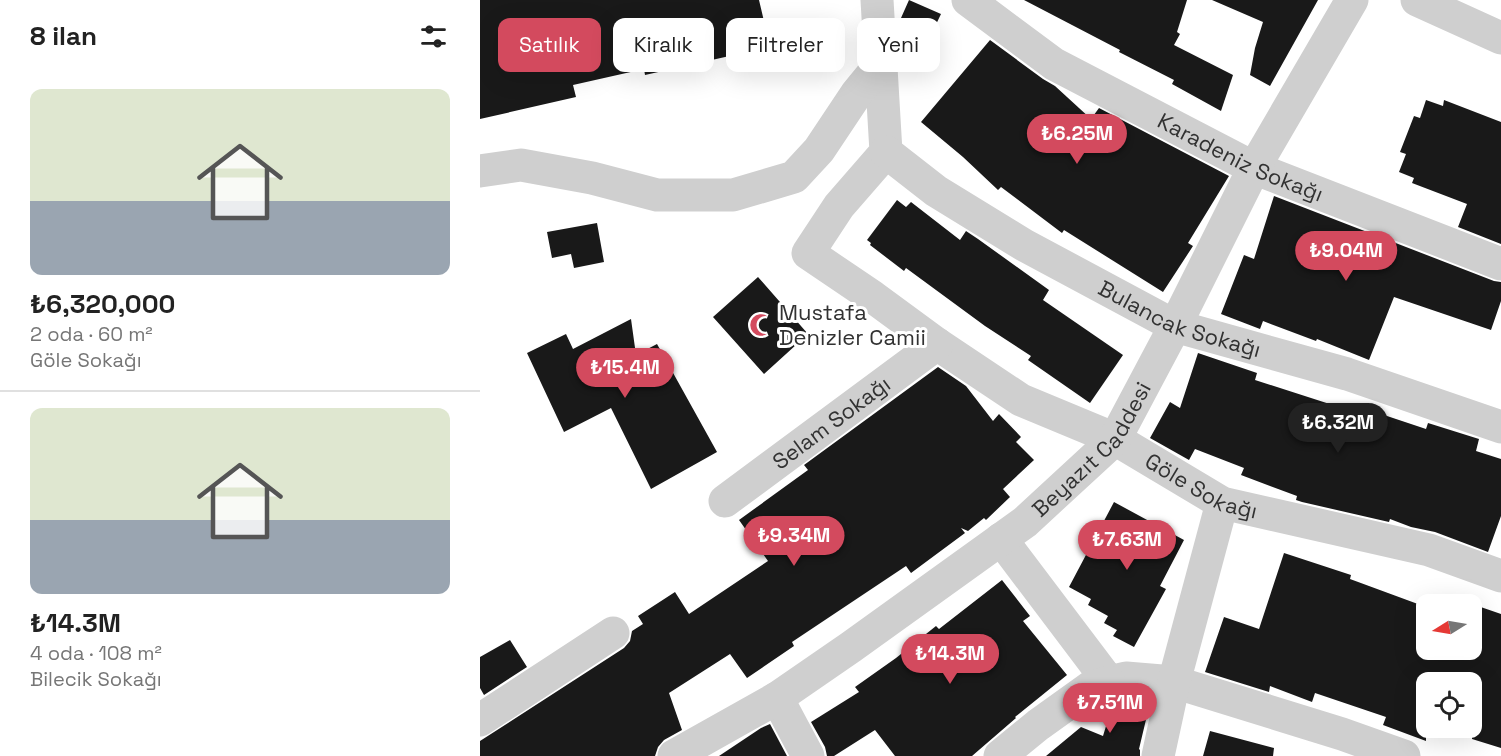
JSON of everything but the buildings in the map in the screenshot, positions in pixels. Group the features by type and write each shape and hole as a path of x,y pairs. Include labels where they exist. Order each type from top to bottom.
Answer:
{"street":[{"path":"877,0 878,18"},
{"name":"Karadeniz Sokağı","path":"968,0 1054,64 1254,168 1501,264"},
{"name":"Beyazıt Caddesi","path":"674,756 777,698 1025,522 1115,439 1175,326 1254,168 1352,0"},
{"path":"1416,0 1501,38"},
{"path":"480,171 520,165 592,178 657,195 733,195 794,177 819,150 857,93 874,72"},
{"path":"880,72 886,152"},
{"name":"Göle Sokağı","path":"886,152 839,206 808,254 873,297 937,344 1021,400 1115,439 1222,503 1429,550 1501,576"},
{"name":"Bulancak Sokağı","path":"886,152 936,191 1024,245 1175,326 1347,374 1501,427"},
{"name":"Selam Sokağı","path":"725,501 937,344"},
{"path":"1158,756 1174,682 1222,503"},
{"path":"1001,539 1109,682"},
{"path":"480,720 614,633"},
{"path":"1000,756 1091,687 1126,678 1174,682 1341,734 1396,755"},
{"path":"777,698 808,756"}],"place":[{"name":"Mustafa Denizler Camii","path":"761,325"}]}
